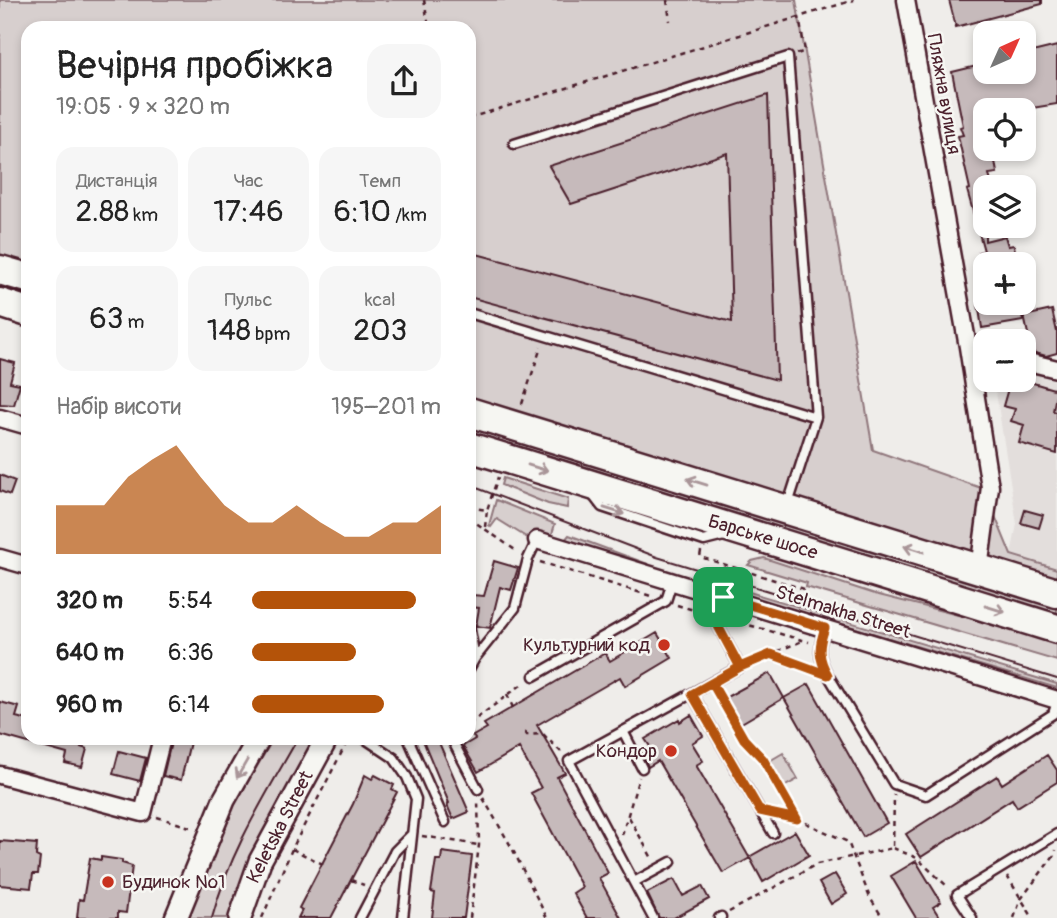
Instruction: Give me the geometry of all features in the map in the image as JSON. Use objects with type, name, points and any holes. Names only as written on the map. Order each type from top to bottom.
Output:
[{"type":"highway","points":[[0,270],[21,276]]},
{"type":"highway","points":[[0,303],[21,310]]},
{"type":"highway","points":[[476,414],[1057,593]]},
{"type":"highway","points":[[478,454],[490,449],[489,435],[493,429],[505,424]]},
{"type":"highway","name":"Барське шосе","points":[[478,454],[581,481],[1057,629]]},
{"type":"main road","points":[[176,918],[224,800],[255,745]]},
{"type":"main road","name":"Keletska Street","points":[[240,918],[260,860],[323,745]]},
{"type":"street","name":"Пляжна вулиця","points":[[906,0],[968,347],[990,487],[979,569]]},
{"type":"street","points":[[968,347],[973,348]]},
{"type":"street","points":[[1036,364],[1057,369]]},
{"type":"street","points":[[0,418],[21,424]]},
{"type":"street","name":"Stelmakha Street","points":[[537,540],[1057,701]]},
{"type":"street","points":[[0,558],[21,564]]},
{"type":"street","points":[[0,775],[144,813],[160,745]]},
{"type":"lane","points":[[514,144],[788,57],[816,417],[786,510]]},
{"type":"lane","points":[[476,315],[816,417]]},
{"type":"lane","points":[[476,657],[515,608],[528,559],[537,540]]},
{"type":"lane","points":[[534,676],[666,601],[672,582]]},
{"type":"lane","points":[[653,918],[569,761],[740,667],[718,626],[723,597]]},
{"type":"lane","points":[[825,628],[819,645],[820,662],[894,784],[926,795],[1053,714],[1057,701]]},
{"type":"lane","points":[[692,694],[773,833]]},
{"type":"lane","points":[[623,731],[642,768]]},
{"type":"lane","points":[[374,745],[394,758],[407,776],[416,799],[402,918]]},
{"type":"lane","points":[[411,745],[445,822]]},
{"type":"lane","points":[[456,745],[478,789]]},
{"type":"lane","points":[[360,918],[395,851],[412,834]]},
{"type":"lane","points":[[972,918],[957,895],[1057,834]]},
{"type":"lane","points":[[634,883],[671,862]]},
{"type":"path","points":[[424,0],[428,21]]},
{"type":"path","points":[[667,0],[670,20]]},
{"type":"path","points":[[476,116],[854,0]]},
{"type":"path","points":[[799,17],[805,51]]},
{"type":"path","points":[[485,529],[487,510]]},
{"type":"path","points":[[700,556],[804,589]]},
{"type":"path","points":[[740,667],[803,641]]},
{"type":"path","points":[[771,654],[828,675]]},
{"type":"path","points":[[476,718],[534,676]]},
{"type":"path","points":[[712,683],[744,739],[763,759],[797,819]]},
{"type":"path","points":[[506,694],[514,710]]},
{"type":"path","points":[[525,733],[543,734],[569,761]]},
{"type":"path","points":[[262,918],[292,849],[345,745]]},
{"type":"path","points":[[618,852],[642,768]]},
{"type":"path","points":[[893,848],[894,784]]},
{"type":"path","points":[[470,918],[479,845],[478,789]]},
{"type":"path","points":[[478,789],[512,848],[547,918]]},
{"type":"path","points":[[760,811],[797,819],[848,842],[870,898],[883,918]]},
{"type":"path","points":[[144,813],[190,827]]},
{"type":"path","points":[[628,815],[658,869]]},
{"type":"path","points":[[412,834],[479,845]]},
{"type":"path","points":[[1014,918],[1021,899],[1055,854],[1056,846]]},
{"type":"path","points":[[720,917],[817,864],[893,848],[917,858],[957,895]]},
{"type":"path","points":[[292,849],[326,865]]},
{"type":"path","points":[[1002,867],[1033,918]]},
{"type":"shaded area","points":[[0,0],[796,0],[873,450],[984,489],[1011,555],[1057,569],[1057,579],[476,400],[476,21],[21,21],[21,261],[0,255]]},
{"type":"shaded area","points":[[1036,374],[1057,381],[1057,569],[1011,555],[1017,524],[996,392],[1036,392]]},
{"type":"shaded area","points":[[499,436],[1057,605],[1057,619],[498,442]]},
{"type":"shaded area","points":[[503,478],[568,499],[567,508],[548,504],[501,485]]},
{"type":"shaded area","points":[[496,500],[555,524],[551,537],[538,533],[526,537],[497,519],[491,527],[489,525]]},
{"type":"shaded area","points":[[569,535],[648,564],[647,566],[564,541]]},
{"type":"shaded area","points":[[764,558],[875,594],[1057,640],[1057,661],[806,587],[807,583],[748,565]]},
{"type":"shaded area","points":[[699,577],[1057,684],[1057,688],[698,581]]},
{"type":"shaded area","points":[[269,745],[312,745],[256,848],[230,918],[187,918],[235,804]]},
{"type":"shaded area","points":[[783,753],[798,779],[780,789],[766,763]]},
{"type":"building","points":[[949,0],[1042,0],[1042,4],[956,27]]},
{"type":"building","points":[[1057,46],[1057,104],[1036,107],[1036,98],[973,98],[973,161],[995,161],[997,173],[973,175],[973,212],[958,136],[963,135],[960,127],[963,126],[952,72],[973,67],[973,84],[1036,84],[1036,51]]},
{"type":"building","points":[[768,95],[777,380],[476,299],[476,254],[732,322],[727,153],[571,204],[549,166]]},
{"type":"building","points":[[980,238],[985,238],[985,241],[1006,238],[1008,246],[1014,245],[1015,252],[979,252],[984,251]]},
{"type":"building","points":[[1052,310],[1057,332],[1057,353],[1046,356],[1036,353],[1036,329],[1027,329],[1024,316]]},
{"type":"building","points":[[980,315],[1022,315],[1023,321],[982,328]]},
{"type":"building","points":[[0,359],[15,363],[10,382],[20,384],[14,405],[0,404]]},
{"type":"building","points":[[1036,384],[1057,390],[1053,411],[1057,412],[1057,454],[1019,443],[1024,425],[1011,421],[1015,409],[1003,406],[1007,392],[1036,392]]},
{"type":"building","points":[[0,475],[15,481],[10,495],[0,491]]},
{"type":"building","points":[[1025,510],[1043,515],[1039,528],[1021,523]]},
{"type":"building","points":[[494,561],[518,568],[511,590],[500,587],[490,628],[476,626],[479,608],[476,608],[476,595],[484,596]]},
{"type":"building","points":[[657,633],[672,658],[625,686],[620,677],[537,725],[565,773],[557,777],[608,873],[599,878],[621,918],[587,918],[573,893],[582,887],[531,793],[541,788],[519,748],[478,772],[463,746],[476,745],[476,734],[487,728],[484,724],[605,653],[610,661]]},
{"type":"building","points":[[770,673],[784,698],[738,725],[723,699]]},
{"type":"building","points":[[809,684],[887,823],[863,837],[784,698]]},
{"type":"building","points":[[0,702],[19,707],[16,717],[21,718],[21,741],[0,735]]},
{"type":"building","points":[[691,715],[703,736],[692,743],[703,761],[696,765],[749,857],[795,831],[809,855],[763,882],[750,858],[723,873],[658,761],[648,767],[642,753],[651,748],[645,739]]},
{"type":"building","points":[[35,745],[82,745],[87,749],[82,767],[65,763],[67,754]]},
{"type":"building","points":[[170,745],[189,745],[181,780],[163,776]]},
{"type":"building","points":[[425,745],[440,745],[469,812],[453,819],[447,805],[449,803]]},
{"type":"building","points":[[119,751],[146,758],[140,781],[113,774]]},
{"type":"building","points":[[1047,755],[1057,770],[1057,782],[1017,807],[1012,799],[921,857],[906,834],[997,776],[1002,784]]},
{"type":"building","points":[[365,775],[372,779],[375,775],[394,785],[392,789],[397,792],[331,918],[298,918],[302,910],[299,908],[353,804]]},
{"type":"building","points":[[0,841],[37,844],[36,856],[40,858],[38,874],[33,874],[31,888],[0,885]]},
{"type":"building","points":[[442,852],[472,856],[464,918],[432,918],[435,893],[431,892],[436,860],[441,860]]},
{"type":"building","name":"Будинок №1","points":[[101,857],[122,860],[122,863],[132,866],[126,913],[118,912],[118,918],[77,918],[90,858],[101,860]]},
{"type":"building","points":[[916,861],[941,902],[933,907],[940,918],[916,918],[891,876]]},
{"type":"building","points":[[835,874],[847,894],[831,904],[819,883]]},
{"type":"building","points":[[674,879],[683,896],[702,886],[709,899],[674,918],[659,918],[647,893]]},
{"type":"tram line","points":[[476,488],[657,557],[1057,679]]},
{"type":"tram line","points":[[212,918],[238,847],[294,745]]},
{"type":"place","name":"Культурний код","points":[[664,645]]},
{"type":"place","name":"Кондор","points":[[671,751]]},
{"type":"place","name":"Будинок №1","points":[[108,882]]},
{"type":"route","points":[[723,597],[825,628],[819,645],[820,662],[828,675],[771,654],[712,683],[744,739],[763,759],[797,819],[760,811],[692,694],[740,667],[718,626],[723,597]]}]
